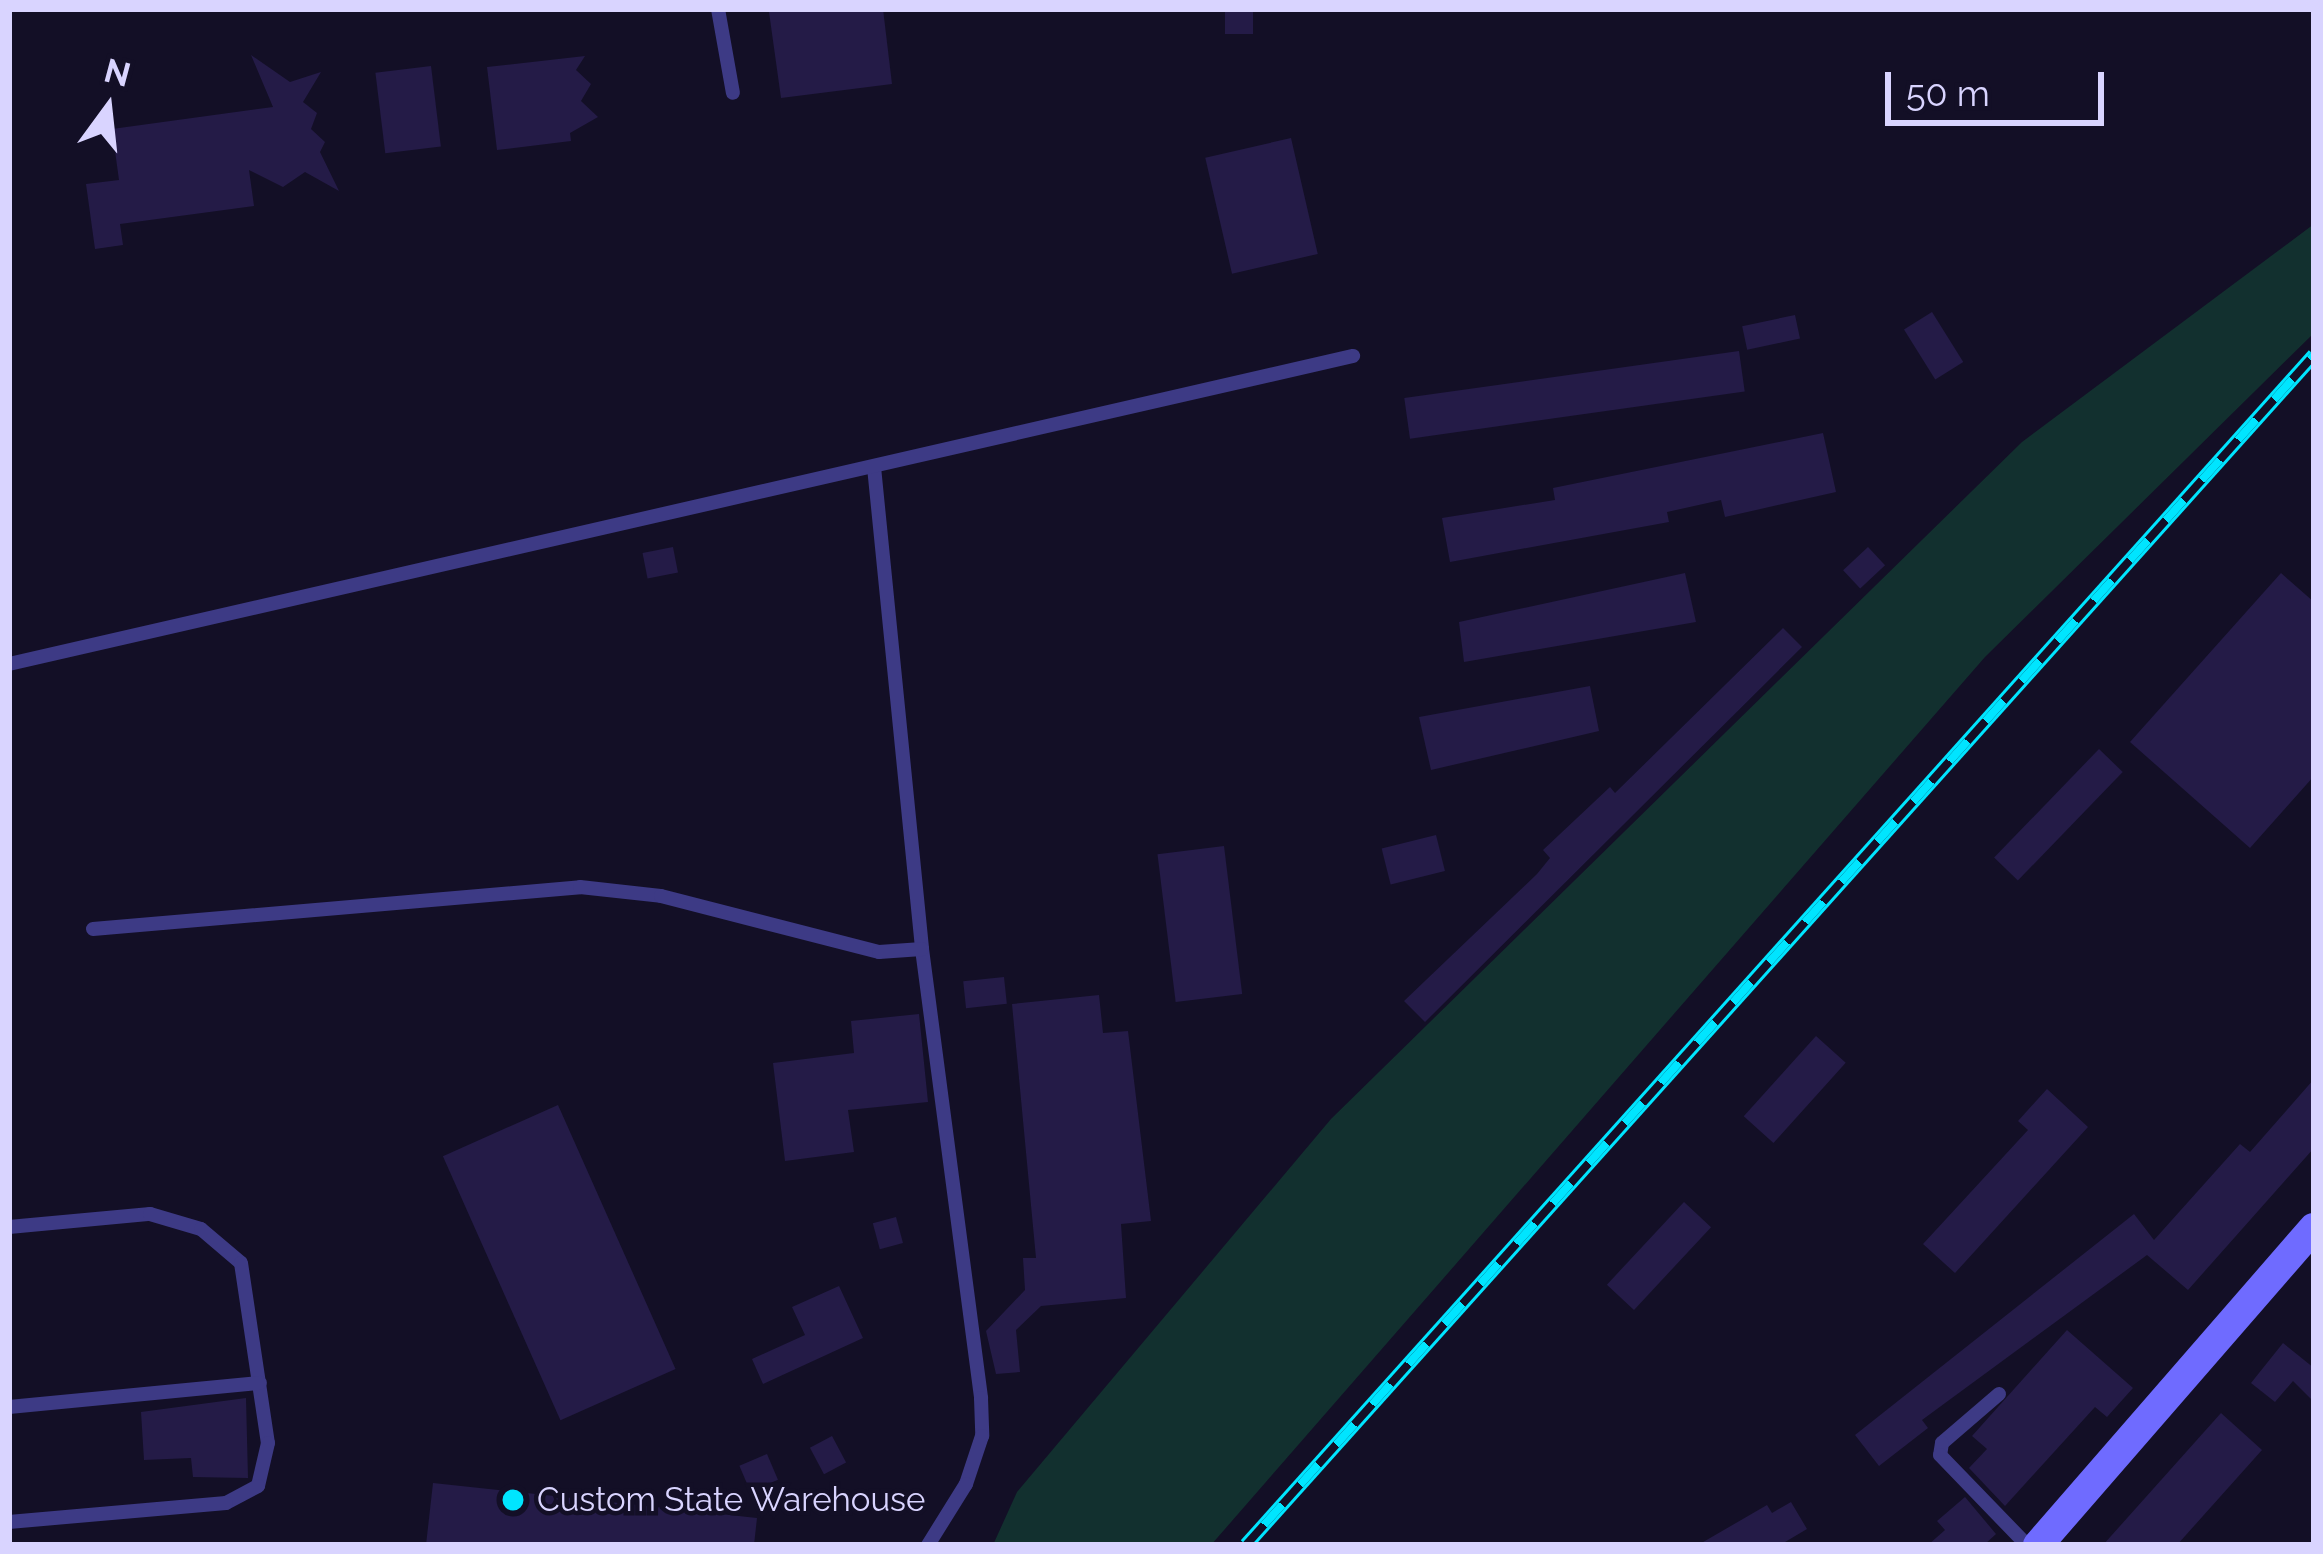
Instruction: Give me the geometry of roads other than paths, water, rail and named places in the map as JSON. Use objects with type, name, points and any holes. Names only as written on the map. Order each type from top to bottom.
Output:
[{"type":"main road","points":[[2038,1545],[2314,1228]]},
{"type":"lane","points":[[718,9],[734,93]]},
{"type":"lane","points":[[9,664],[1353,356]]},
{"type":"lane","points":[[874,467],[922,949],[982,1436],[966,1484],[928,1545]]},
{"type":"lane","points":[[92,929],[580,887],[662,896],[879,952],[922,949]]},
{"type":"lane","points":[[9,1227],[150,1214],[202,1229],[241,1263],[268,1443],[258,1486],[226,1503],[9,1522]]},
{"type":"lane","points":[[9,1407],[260,1383]]},
{"type":"lane","points":[[1999,1394],[1942,1443],[1940,1455],[2027,1545]]},
{"type":"railway","points":[[1246,1545],[2314,355]]},
{"type":"place","name":"Custom State Warehouse","points":[[513,1500]]}]
